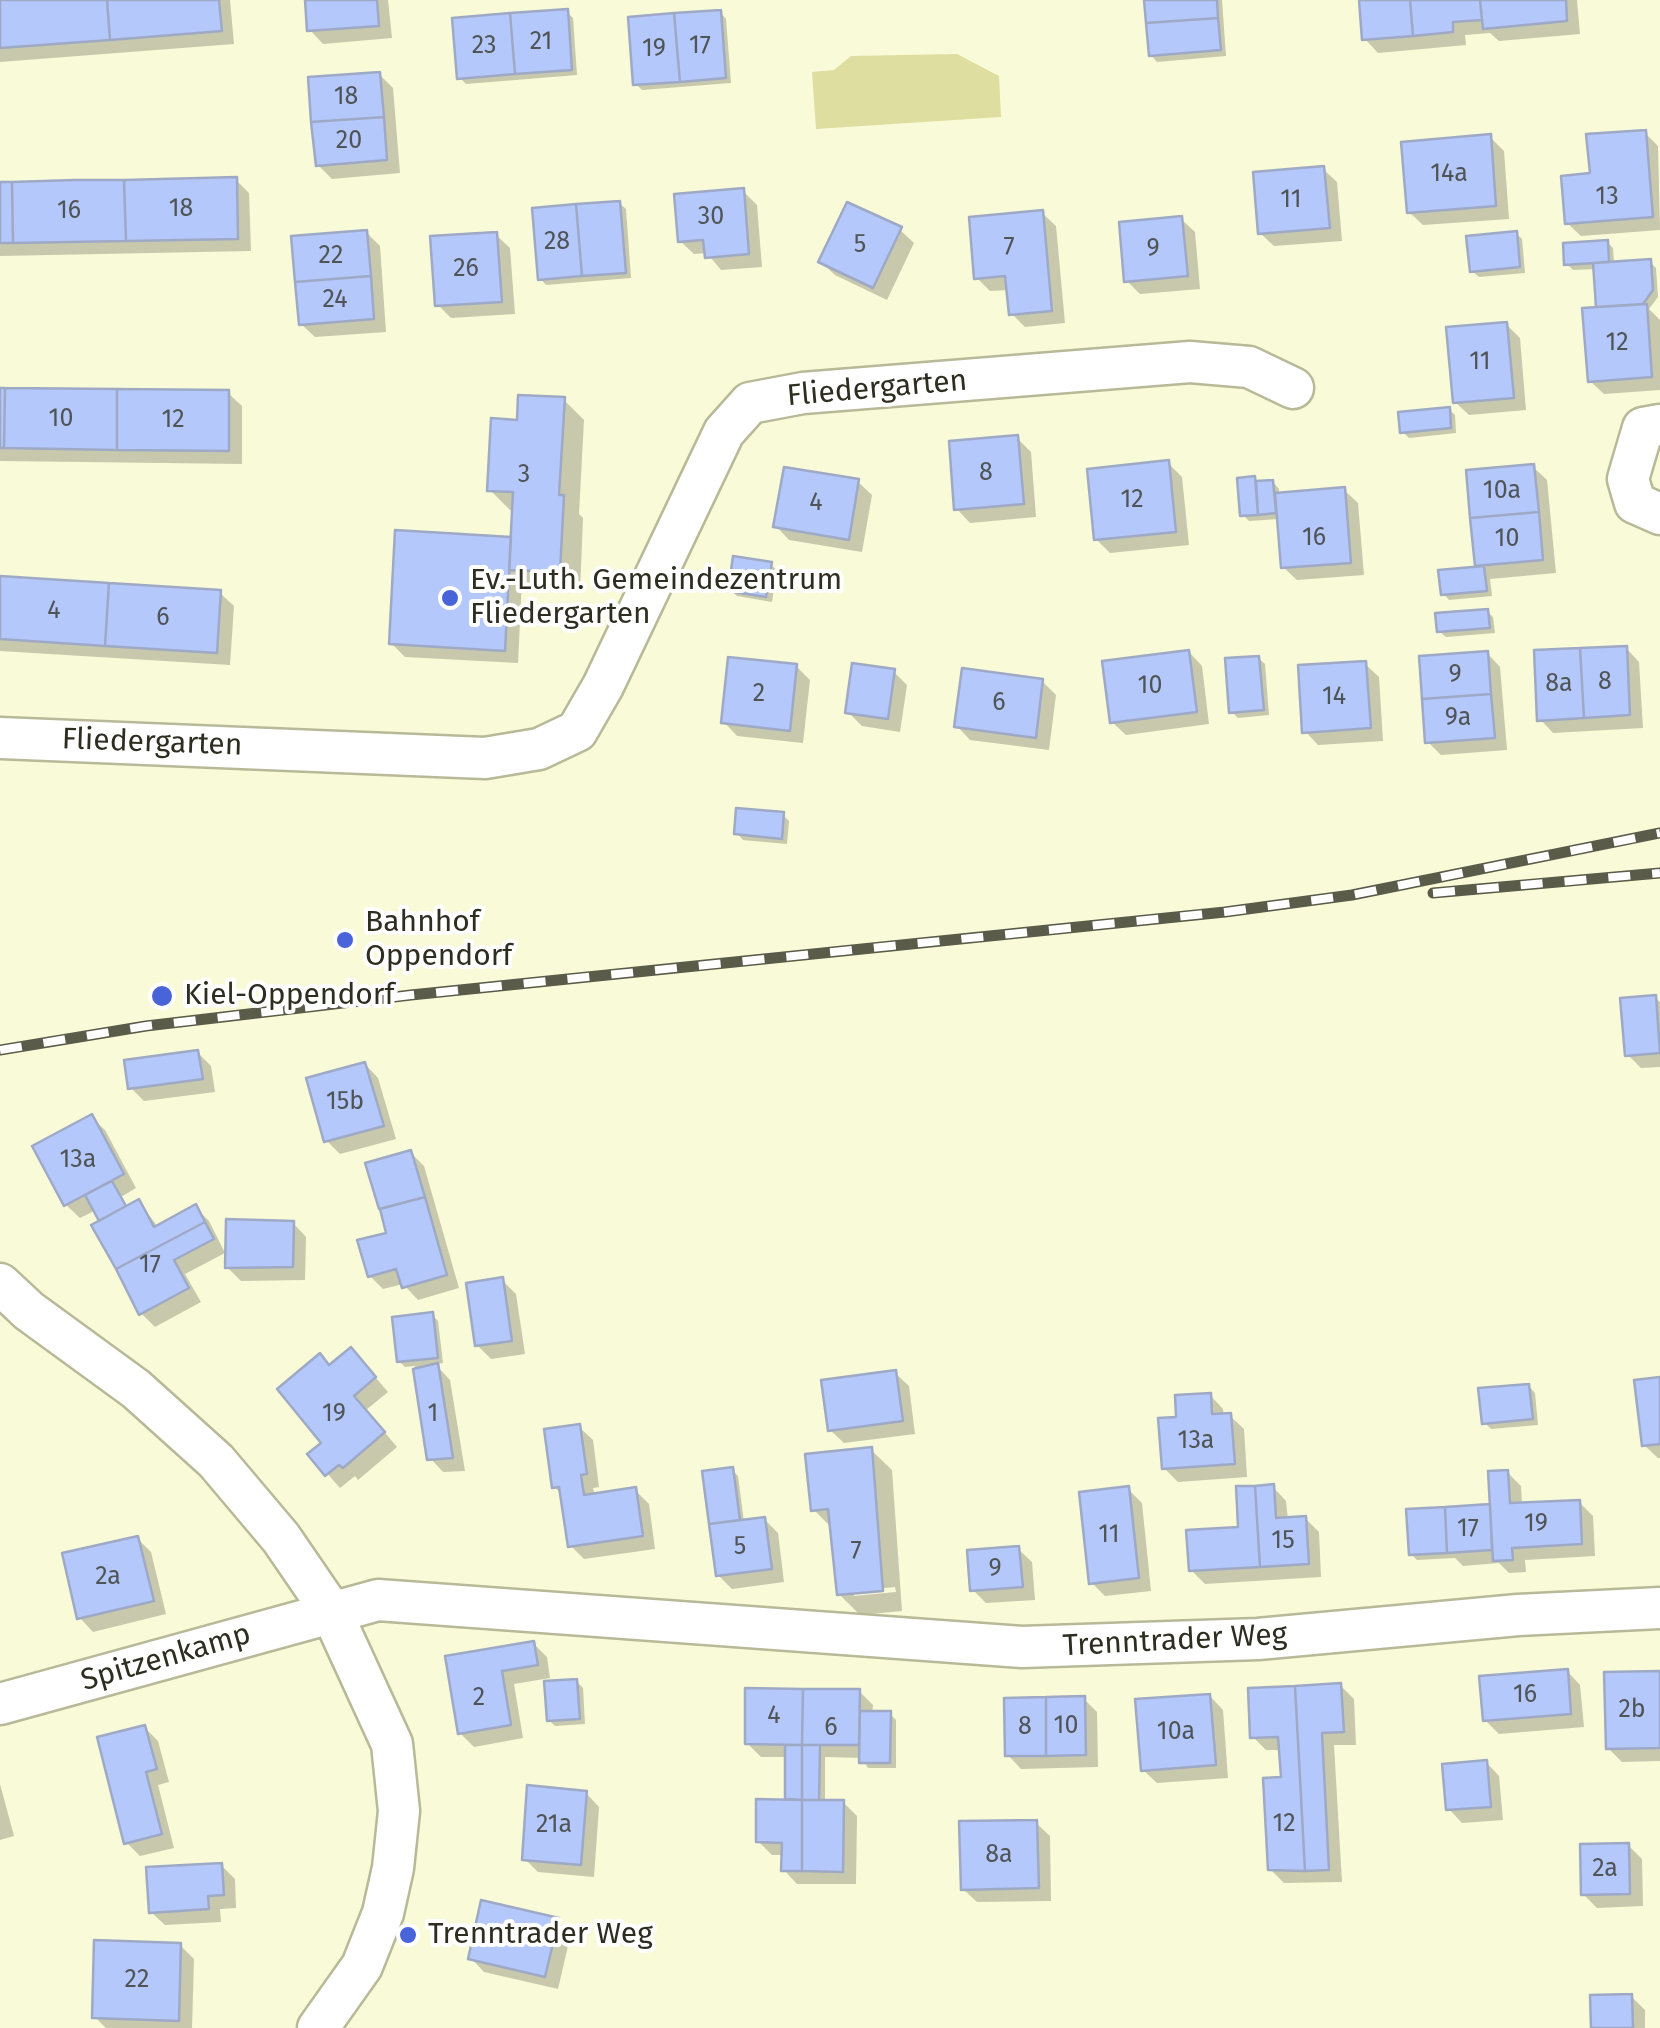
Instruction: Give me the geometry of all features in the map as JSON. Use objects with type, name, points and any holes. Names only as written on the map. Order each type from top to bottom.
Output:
[{"type":"street","name":"Fliedergarten","points":[[0,738],[486,758],[540,750],[577,731],[603,686],[724,432],[750,403],[803,393],[1190,362],[1249,367],[1293,388]]},
{"type":"street","points":[[1660,425],[1642,428],[1628,479],[1635,503],[1660,514]]},
{"type":"street","points":[[0,1284],[29,1311],[136,1389],[216,1462],[281,1538],[331,1611],[392,1744],[399,1811],[393,1868],[378,1930],[362,1966],[318,2028]]},
{"type":"street","name":"Trenntrader Weg","points":[[331,1611],[378,1600],[1022,1647],[1258,1639],[1518,1615],[1660,1608]]},
{"type":"street","name":"Spitzenkamp","points":[[0,1704],[331,1611]]},
{"type":"green space","points":[[957,54],[999,76],[1001,117],[816,129],[812,72],[834,70],[851,56]]},
{"type":"building","points":[[0,0],[107,0],[110,40],[0,48]]},
{"type":"building","points":[[107,0],[219,0],[222,31],[110,40]]},
{"type":"building","points":[[305,0],[377,0],[379,26],[307,31]]},
{"type":"building","points":[[1144,0],[1217,0],[1218,18],[1146,23]]},
{"type":"building","points":[[1359,0],[1410,0],[1413,36],[1362,40]]},
{"type":"building","points":[[1410,0],[1480,0],[1482,20],[1453,22],[1453,32],[1413,36]]},
{"type":"building","points":[[1480,0],[1566,0],[1567,21],[1483,29]]},
{"type":"building","points":[[568,9],[572,70],[515,74],[510,13]]},
{"type":"building","points":[[721,10],[726,78],[680,82],[674,13]]},
{"type":"building","points":[[510,13],[515,74],[457,79],[452,18]]},
{"type":"building","points":[[674,13],[680,82],[633,85],[628,17]]},
{"type":"building","points":[[1218,18],[1221,50],[1149,56],[1146,23]]},
{"type":"building","points":[[380,72],[384,117],[311,122],[308,77]]},
{"type":"building","points":[[384,117],[387,160],[316,166],[311,122]]},
{"type":"building","points":[[1646,130],[1653,217],[1565,224],[1561,176],[1590,173],[1586,134]]},
{"type":"building","points":[[1491,134],[1496,206],[1407,213],[1401,142]]},
{"type":"building","points":[[1324,166],[1330,228],[1258,234],[1253,172]]},
{"type":"building","points":[[237,177],[238,239],[126,241],[124,180]]},
{"type":"building","points":[[124,180],[126,241],[13,243],[12,182]]},
{"type":"building","points":[[0,182],[12,182],[13,243],[0,243]]},
{"type":"building","points":[[744,188],[749,254],[705,258],[703,240],[678,242],[674,194]]},
{"type":"building","points":[[620,201],[626,273],[582,276],[576,204]]},
{"type":"building","points":[[847,202],[902,227],[873,288],[818,262]]},
{"type":"building","points":[[576,204],[582,276],[538,280],[532,208]]},
{"type":"building","points":[[1043,210],[1052,311],[1009,315],[1005,276],[974,279],[969,217]]},
{"type":"building","points":[[1182,216],[1188,276],[1124,282],[1119,222]]},
{"type":"building","points":[[367,230],[371,276],[295,282],[291,236]]},
{"type":"building","points":[[1517,231],[1520,267],[1470,272],[1466,236]]},
{"type":"building","points":[[497,232],[502,302],[435,306],[430,236]]},
{"type":"building","points":[[1608,240],[1609,262],[1564,265],[1563,243]]},
{"type":"building","points":[[1651,259],[1653,290],[1643,304],[1596,307],[1593,263]]},
{"type":"building","points":[[371,276],[374,319],[299,325],[295,282]]},
{"type":"building","points":[[1647,304],[1652,377],[1588,382],[1582,308]]},
{"type":"building","points":[[1507,322],[1514,398],[1453,403],[1446,327]]},
{"type":"building","points":[[0,388],[5,388],[4,448],[0,448]]},
{"type":"building","points":[[5,388],[117,389],[117,450],[4,448]]},
{"type":"building","points":[[117,389],[229,390],[229,451],[117,450]]},
{"type":"building","points":[[518,395],[565,397],[559,495],[564,495],[560,572],[509,570],[513,492],[487,491],[491,418],[517,420]]},
{"type":"building","points":[[1450,407],[1451,428],[1400,433],[1398,412]]},
{"type":"building","points":[[1018,435],[1024,504],[954,510],[949,441]]},
{"type":"building","points":[[1169,460],[1176,532],[1094,540],[1087,469]]},
{"type":"building","points":[[1534,464],[1539,512],[1470,518],[1466,470]]},
{"type":"building","points":[[784,467],[859,479],[849,540],[773,527]]},
{"type":"building","points":[[1255,476],[1258,515],[1240,516],[1237,478]]},
{"type":"building","points":[[1273,480],[1276,513],[1258,515],[1256,481]]},
{"type":"building","points":[[1345,487],[1351,563],[1281,568],[1275,493]]},
{"type":"building","points":[[1539,512],[1543,560],[1475,566],[1470,518]]},
{"type":"building","name":"Ev.-Luth. Gemeindezentrum Fliedergarten","points":[[395,530],[511,537],[505,651],[389,644]]},
{"type":"building","points":[[733,556],[772,562],[766,597],[728,591]]},
{"type":"building","points":[[1484,566],[1487,591],[1441,595],[1438,570]]},
{"type":"building","points":[[0,576],[109,583],[105,646],[0,639]]},
{"type":"building","points":[[109,583],[221,590],[217,653],[105,646]]},
{"type":"building","points":[[1488,609],[1490,628],[1437,632],[1435,613]]},
{"type":"building","points":[[1627,646],[1630,715],[1584,718],[1580,648]]},
{"type":"building","points":[[1580,648],[1584,718],[1537,721],[1534,650]]},
{"type":"building","points":[[1189,650],[1197,712],[1110,723],[1102,661]]},
{"type":"building","points":[[1488,651],[1491,694],[1422,699],[1419,656]]},
{"type":"building","points":[[1259,656],[1264,710],[1229,713],[1225,658]]},
{"type":"building","points":[[728,657],[797,664],[790,731],[721,723]]},
{"type":"building","points":[[1366,661],[1371,728],[1302,733],[1298,665]]},
{"type":"building","points":[[852,663],[895,669],[888,719],[845,713]]},
{"type":"building","points":[[962,668],[1043,679],[1036,738],[954,727]]},
{"type":"building","points":[[1491,694],[1495,738],[1425,743],[1422,699]]},
{"type":"building","points":[[736,808],[784,812],[782,839],[734,834]]},
{"type":"building","points":[[1656,995],[1660,1053],[1625,1056],[1620,998]]},
{"type":"building","points":[[198,1050],[203,1079],[128,1089],[124,1060]]},
{"type":"building","points":[[365,1062],[384,1126],[324,1142],[306,1078]]},
{"type":"building","points":[[92,1114],[124,1174],[64,1206],[32,1146]]},
{"type":"building","points":[[411,1150],[425,1197],[379,1209],[365,1163]]},
{"type":"building","points":[[112,1181],[126,1206],[99,1221],[85,1195]]},
{"type":"building","points":[[425,1197],[447,1275],[402,1288],[396,1269],[368,1277],[357,1240],[386,1233],[380,1209]]},
{"type":"building","points":[[139,1199],[154,1227],[196,1204],[205,1222],[116,1269],[91,1225]]},
{"type":"building","points":[[226,1219],[294,1221],[293,1267],[225,1268]]},
{"type":"building","points":[[205,1222],[214,1239],[174,1260],[189,1288],[139,1315],[116,1269]]},
{"type":"building","points":[[503,1277],[512,1341],[475,1346],[466,1283]]},
{"type":"building","points":[[433,1312],[438,1358],[397,1362],[392,1317]]},
{"type":"building","points":[[351,1347],[376,1377],[354,1396],[385,1432],[343,1468],[339,1465],[325,1476],[307,1454],[321,1443],[277,1389],[320,1353],[329,1365]]},
{"type":"building","points":[[438,1363],[453,1458],[427,1460],[413,1369]]},
{"type":"building","points":[[896,1370],[903,1421],[828,1431],[821,1380]]},
{"type":"building","points":[[1660,1377],[1660,1444],[1642,1446],[1634,1380]]},
{"type":"building","points":[[1529,1384],[1533,1419],[1482,1424],[1478,1388]]},
{"type":"building","points":[[1211,1393],[1212,1414],[1231,1413],[1235,1464],[1162,1469],[1158,1418],[1176,1417],[1175,1395]]},
{"type":"building","points":[[580,1424],[587,1474],[581,1475],[584,1495],[636,1487],[643,1536],[568,1547],[559,1487],[552,1488],[544,1429]]},
{"type":"building","points":[[872,1447],[883,1591],[837,1595],[828,1509],[811,1511],[805,1454]]},
{"type":"building","points":[[733,1467],[740,1520],[709,1524],[702,1471]]},
{"type":"building","points":[[1508,1470],[1510,1503],[1580,1500],[1582,1544],[1512,1548],[1513,1560],[1493,1561],[1488,1471]]},
{"type":"building","points":[[1274,1484],[1276,1518],[1306,1516],[1309,1564],[1260,1567],[1255,1486]]},
{"type":"building","points":[[1129,1486],[1139,1578],[1089,1584],[1079,1492]]},
{"type":"building","points":[[1236,1486],[1255,1486],[1260,1567],[1189,1571],[1186,1530],[1238,1527]]},
{"type":"building","points":[[1490,1504],[1492,1550],[1447,1553],[1445,1507]]},
{"type":"building","points":[[1445,1507],[1447,1553],[1409,1555],[1406,1509]]},
{"type":"building","points":[[765,1517],[772,1569],[716,1576],[709,1524]]},
{"type":"building","points":[[138,1536],[154,1601],[77,1619],[62,1553]]},
{"type":"building","points":[[1019,1546],[1023,1587],[970,1591],[967,1550]]},
{"type":"building","points":[[534,1641],[538,1665],[502,1671],[511,1725],[458,1734],[445,1656]]},
{"type":"building","points":[[1568,1669],[1571,1714],[1483,1721],[1479,1676]]},
{"type":"building","points":[[1660,1671],[1660,1748],[1606,1749],[1604,1672]]},
{"type":"building","points":[[577,1679],[580,1719],[547,1721],[544,1681]]},
{"type":"building","points":[[1341,1683],[1344,1732],[1322,1733],[1329,1870],[1305,1871],[1295,1686]]},
{"type":"building","points":[[1295,1686],[1305,1871],[1268,1870],[1263,1778],[1281,1777],[1278,1737],[1250,1738],[1248,1688]]},
{"type":"building","points":[[745,1688],[803,1689],[802,1745],[745,1744]]},
{"type":"building","points":[[803,1689],[860,1689],[859,1745],[802,1745]]},
{"type":"building","points":[[1210,1694],[1216,1765],[1141,1771],[1135,1699]]},
{"type":"building","points":[[1085,1696],[1086,1755],[1046,1756],[1046,1697]]},
{"type":"building","points":[[1046,1697],[1046,1756],[1005,1756],[1004,1698]]},
{"type":"building","points":[[860,1711],[891,1711],[890,1763],[859,1763]]},
{"type":"building","points":[[145,1725],[157,1769],[146,1772],[162,1834],[124,1844],[97,1737]]},
{"type":"building","points":[[785,1745],[802,1745],[802,1800],[785,1799]]},
{"type":"building","points":[[802,1745],[820,1745],[819,1800],[802,1800]]},
{"type":"building","points":[[1487,1760],[1491,1807],[1446,1810],[1442,1764]]},
{"type":"building","points":[[527,1785],[587,1791],[581,1865],[522,1860]]},
{"type":"building","points":[[756,1799],[802,1800],[802,1871],[781,1871],[782,1843],[756,1842]]},
{"type":"building","points":[[802,1800],[844,1800],[843,1872],[802,1871]]},
{"type":"building","points":[[1037,1820],[1039,1888],[961,1890],[959,1821]]},
{"type":"building","points":[[1629,1843],[1630,1894],[1581,1895],[1580,1844]]},
{"type":"building","points":[[222,1863],[224,1895],[208,1896],[209,1909],[149,1913],[146,1867]]},
{"type":"building","points":[[481,1900],[559,1918],[545,1977],[468,1959]]},
{"type":"building","points":[[94,1940],[181,1943],[179,2021],[92,2018]]},
{"type":"building","points":[[1632,1994],[1633,2028],[1591,2028],[1590,1995]]},
{"type":"railway","points":[[0,1050],[146,1026],[411,995],[1225,912],[1352,895],[1660,833]]},
{"type":"railway","points":[[1433,893],[1660,873]]},
{"type":"place","name":"Ev.-Luth. Gemeindezentrum Fliedergarten","points":[[450,598]]},
{"type":"place","name":"Bahnhof Oppendorf","points":[[345,940]]},
{"type":"place","name":"Kiel-Oppendorf","points":[[162,996]]},
{"type":"place","name":"Trenntrader Weg","points":[[408,1935]]}]
